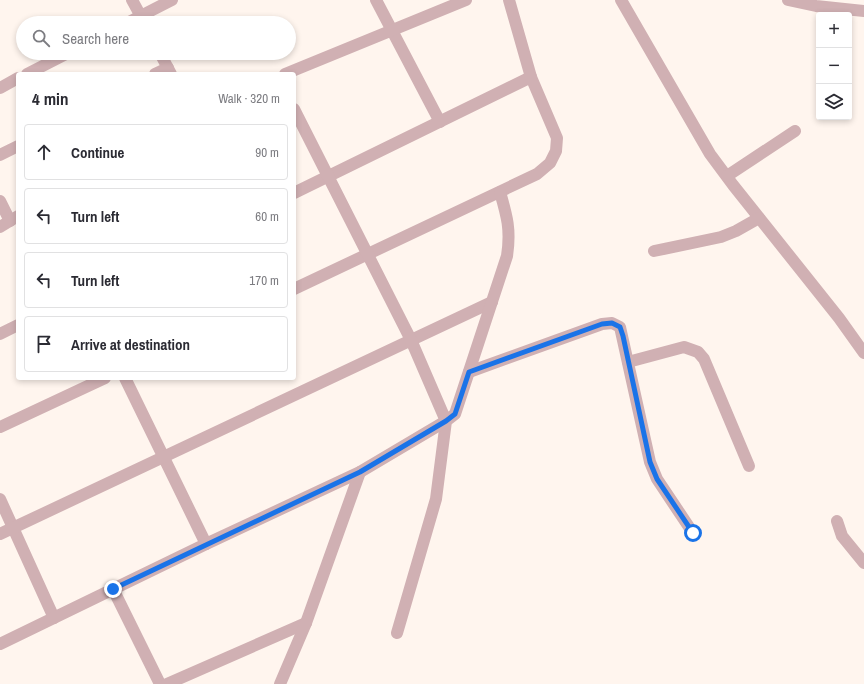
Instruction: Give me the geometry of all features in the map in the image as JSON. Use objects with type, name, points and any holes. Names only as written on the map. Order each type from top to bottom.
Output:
[{"type":"street","points":[[132,0],[140,16]]},
{"type":"street","points":[[148,16],[172,0]]},
{"type":"street","points":[[376,0],[440,122]]},
{"type":"street","points":[[290,72],[466,0]]},
{"type":"street","points":[[296,288],[537,174],[550,163],[556,151],[557,138],[531,76],[510,0]]},
{"type":"street","points":[[620,0],[702,140],[726,176],[839,318],[864,352]]},
{"type":"street","points":[[788,0],[816,6],[864,11]]},
{"type":"street","points":[[31,72],[54,60]]},
{"type":"street","points":[[164,60],[169,71]]},
{"type":"street","points":[[296,192],[531,76]]},
{"type":"street","points":[[0,88],[16,79]]},
{"type":"street","points":[[296,112],[369,254],[411,340],[446,421],[436,499],[397,633]]},
{"type":"street","points":[[726,176],[795,131]]},
{"type":"street","points":[[0,155],[16,147]]},
{"type":"street","points":[[0,644],[206,544],[360,472],[446,421],[455,414],[507,256],[510,238],[509,222],[500,192]]},
{"type":"street","points":[[0,201],[9,221]]},
{"type":"street","points":[[654,251],[721,237],[736,231],[759,218]]},
{"type":"street","points":[[0,534],[492,302]]},
{"type":"street","points":[[469,372],[602,324],[612,323],[620,327],[650,462],[657,479],[693,533]]},
{"type":"street","points":[[0,334],[16,326]]},
{"type":"street","points":[[628,362],[684,347],[698,352],[704,359],[749,466]]},
{"type":"street","points":[[0,427],[101,380]]},
{"type":"street","points":[[126,380],[206,544]]},
{"type":"street","points":[[280,684],[306,623],[360,472]]},
{"type":"street","points":[[0,499],[54,618]]},
{"type":"street","points":[[837,521],[842,536],[864,563]]},
{"type":"street","points":[[113,589],[160,684]]},
{"type":"street","points":[[167,684],[306,623]]},
{"type":"route","points":[[113,589],[360,472],[446,421],[455,414],[469,372],[602,324],[612,323],[620,327],[623,336],[644,443],[650,462],[657,479],[693,533]]}]
